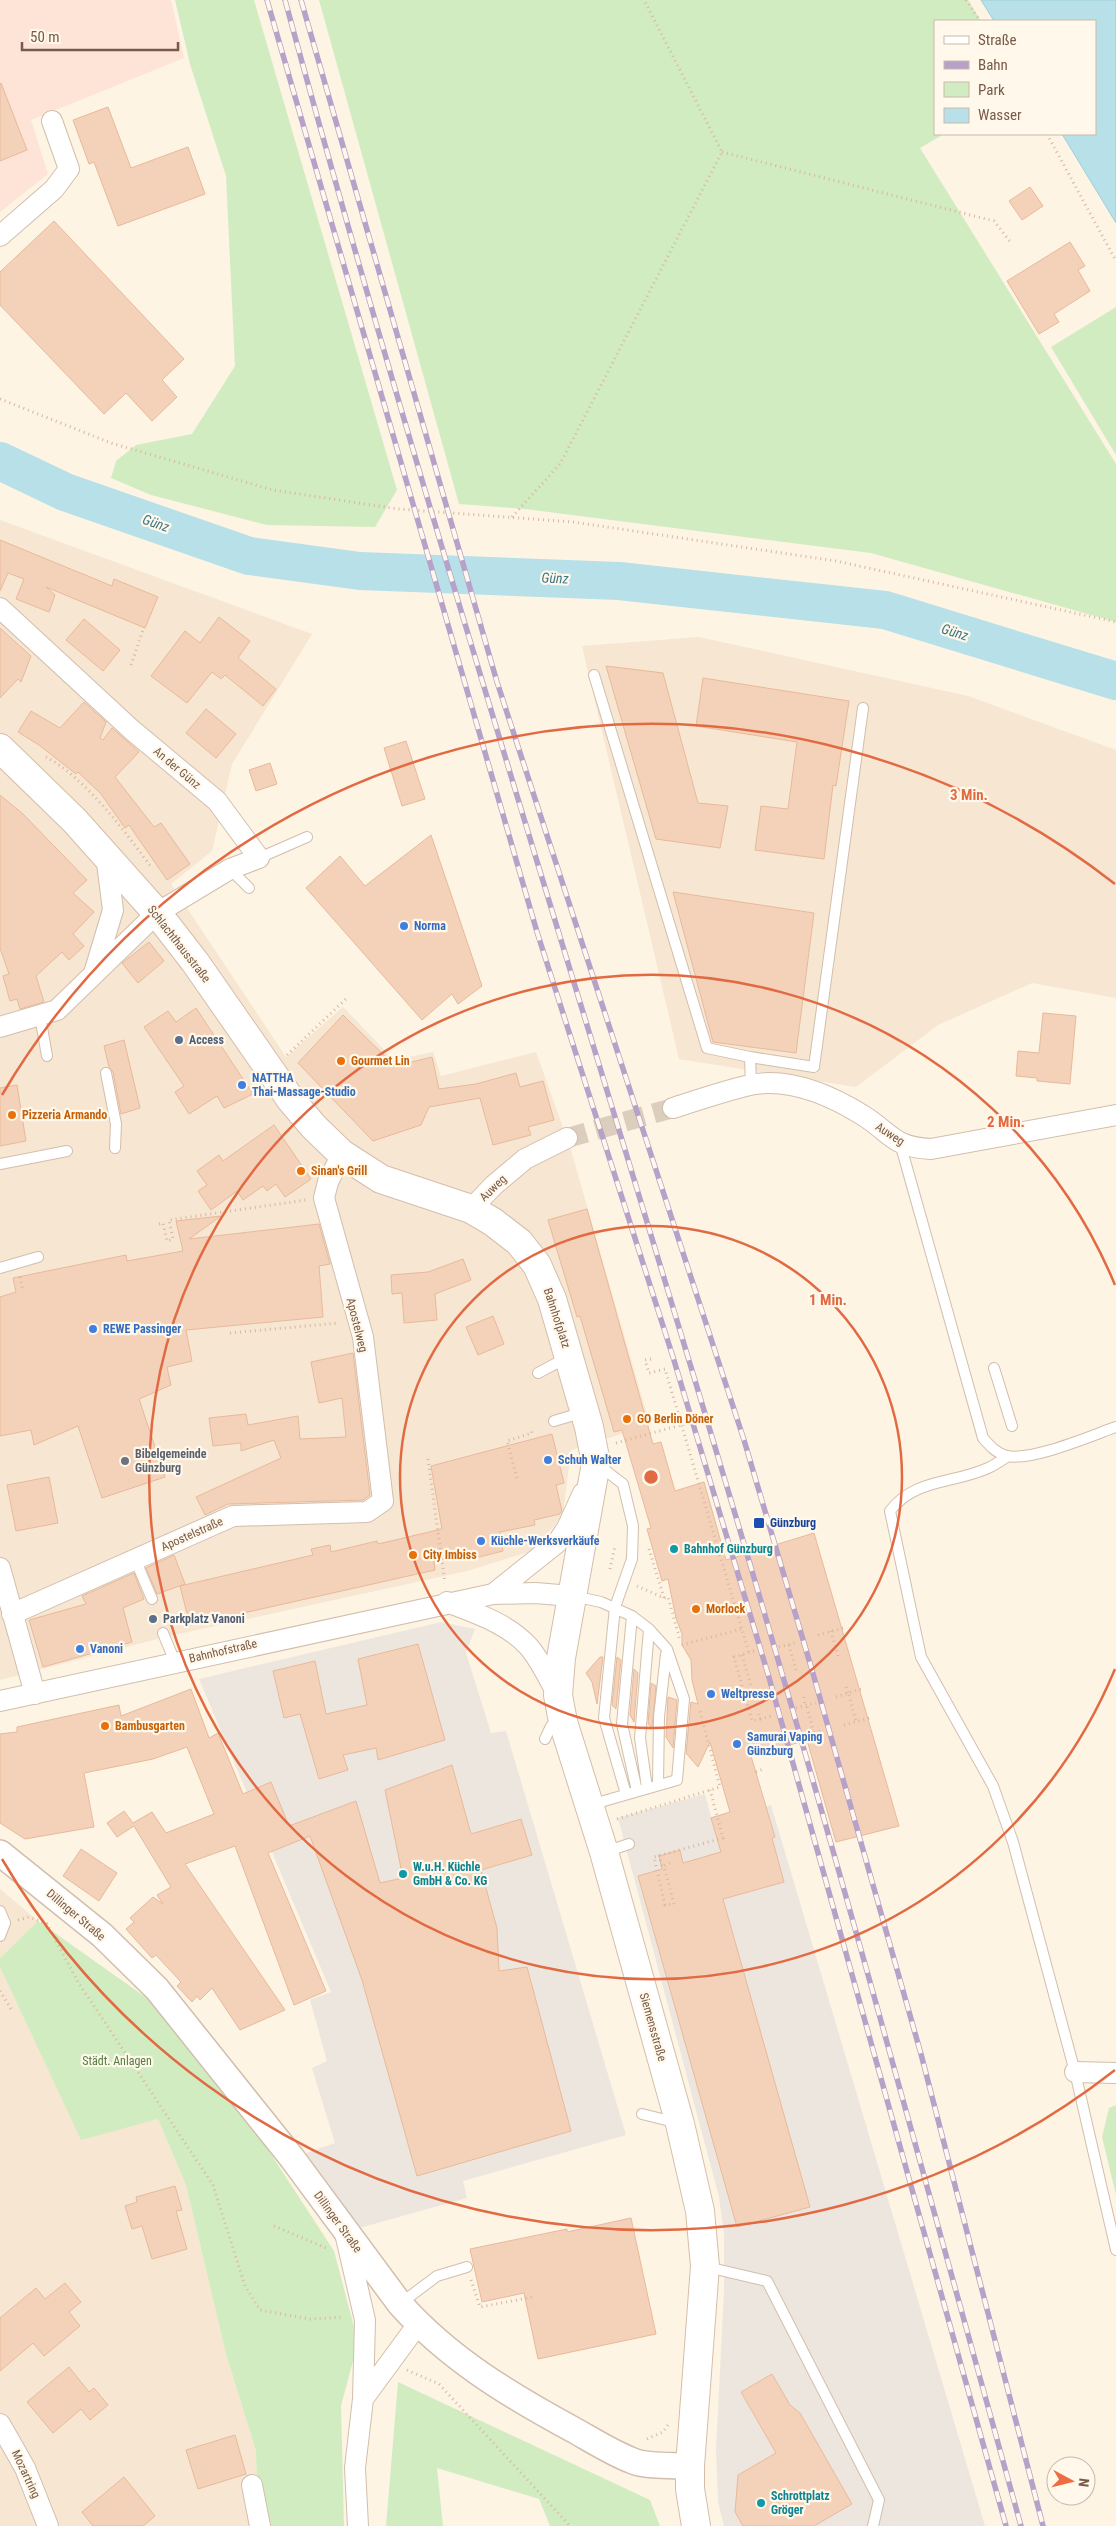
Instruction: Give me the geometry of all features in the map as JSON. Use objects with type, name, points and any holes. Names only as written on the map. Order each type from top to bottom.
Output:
[{"type":"main road","name":"Schlachthausstraße","points":[[0,748],[75,821],[156,913],[195,962],[291,1100],[314,1127],[342,1154]]},
{"type":"main road","name":"Bahnhofplatz","points":[[342,1154],[380,1179],[471,1209],[493,1222],[518,1242],[538,1265],[552,1298],[584,1412],[605,1453],[572,1596]]},
{"type":"main road","name":"Siemensstraße","points":[[572,1596],[561,1658],[554,1731],[589,1805],[617,1848],[700,2211],[704,2266],[690,2466]]},
{"type":"main road","points":[[690,2466],[690,2489],[696,2526]]},
{"type":"street","points":[[0,236],[54,189],[69,169],[52,120]]},
{"type":"street","name":"An der Günz","points":[[0,608],[132,730],[217,801],[258,858]]},
{"type":"street","points":[[94,972],[113,910],[106,856]]},
{"type":"street","points":[[0,1027],[57,1010],[156,913],[230,869],[258,858]]},
{"type":"street","name":"Auweg","points":[[673,1108],[751,1085],[780,1085],[818,1092],[867,1118],[884,1133],[900,1143],[912,1148],[931,1149],[1115,1118]]},
{"type":"street","name":"Auweg","points":[[471,1209],[493,1186],[524,1159],[567,1138]]},
{"type":"street","points":[[324,1198],[328,1182],[342,1154]]},
{"type":"street","name":"Apostelweg","points":[[324,1198],[363,1336],[383,1501]]},
{"type":"street","name":"Bahnhofstraße","points":[[493,1594],[558,1543],[568,1528],[605,1453]]},
{"type":"street","name":"Apostelstraße","points":[[12,1614],[233,1516],[367,1512],[383,1501]]},
{"type":"street","points":[[0,1568],[35,1694]]},
{"type":"street","name":"Bahnhofstraße","points":[[0,1701],[447,1602],[493,1594],[534,1593],[572,1596]]},
{"type":"street","points":[[447,1602],[488,1619],[508,1630],[529,1646],[558,1695]]},
{"type":"street","name":"Dillinger Straße","points":[[0,1853],[102,1935],[157,1989],[292,2158],[345,2232],[400,2304],[418,2324],[460,2361],[532,2408],[599,2444],[635,2462],[690,2466]]},
{"type":"street","points":[[1074,2072],[1116,2073]]},
{"type":"street","points":[[345,2232],[365,2320],[362,2399],[355,2468],[358,2526]]},
{"type":"street","points":[[362,2399],[418,2324]]},
{"type":"street","name":"Mozartring","points":[[0,2424],[25,2468],[48,2526]]},
{"type":"street","points":[[252,2485],[260,2526]]},
{"type":"lane","points":[[594,675],[707,1048],[814,1067],[862,708]]},
{"type":"lane","points":[[258,858],[307,837]]},
{"type":"lane","points":[[230,869],[249,888]]},
{"type":"lane","points":[[40,1016],[47,1056]]},
{"type":"lane","points":[[750,1057],[751,1085]]},
{"type":"lane","points":[[106,1073],[116,1124],[115,1148]]},
{"type":"lane","points":[[900,1143],[983,1438],[995,1451],[1008,1456],[1031,1456],[1116,1427]]},
{"type":"lane","points":[[0,1164],[66,1152]]},
{"type":"lane","points":[[0,1268],[38,1257]]},
{"type":"lane","points":[[538,1373],[569,1357]]},
{"type":"lane","points":[[994,1368],[1012,1426]]},
{"type":"lane","points":[[554,1421],[584,1412]]},
{"type":"lane","points":[[605,1453],[624,1484],[633,1526],[632,1559],[615,1607],[604,1718],[626,1794]]},
{"type":"lane","points":[[1008,1456],[987,1469],[918,1488],[900,1498],[890,1511],[921,1657],[993,1786],[1013,1842],[1074,2072],[1116,2250]]},
{"type":"lane","points":[[134,1559],[152,1599]]},
{"type":"lane","points":[[572,1596],[591,1598],[615,1607],[649,1628],[667,1649],[684,1699],[677,1780],[589,1805]]},
{"type":"lane","points":[[632,1616],[622,1724],[642,1790]]},
{"type":"lane","points":[[642,1790],[640,1738],[649,1628]]},
{"type":"lane","points":[[163,1633],[175,1662]]},
{"type":"lane","points":[[658,1785],[659,1727],[667,1649]]},
{"type":"lane","points":[[0,1911],[5,1923],[0,1936]]},
{"type":"lane","points":[[642,2114],[680,2124]]},
{"type":"lane","points":[[704,2266],[767,2281],[879,2500],[873,2526]]},
{"type":"lane","points":[[400,2304],[437,2276],[467,2267]]},
{"type":"path","points":[[644,0],[722,152],[994,221],[1012,244]]},
{"type":"path","points":[[966,0],[979,20]]},
{"type":"path","points":[[1048,135],[1116,261]]},
{"type":"path","points":[[511,518],[560,464],[722,152]]},
{"type":"path","points":[[0,399],[111,443],[273,490],[398,509],[573,522],[836,561],[1116,622]]},
{"type":"path","points":[[131,665],[143,630]]},
{"type":"path","points":[[284,1057],[348,997]]},
{"type":"path","points":[[159,1224],[163,1223],[167,1241],[173,1239],[169,1220],[324,1198]]},
{"type":"path","points":[[230,1333],[340,1323],[354,1305]]},
{"type":"path","points":[[651,1358],[645,1360],[649,1373],[665,1368],[748,1653]]},
{"type":"path","points":[[605,1453],[688,1423]]},
{"type":"path","points":[[517,1478],[507,1441],[532,1433],[532,1429]]},
{"type":"path","points":[[428,1459],[447,1602]]},
{"type":"path","points":[[649,1549],[664,1598]]},
{"type":"path","points":[[671,1626],[676,1625]]},
{"type":"path","points":[[818,1635],[843,1628]]},
{"type":"path","points":[[682,1645],[742,1629]]},
{"type":"path","points":[[831,1631],[838,1659]]},
{"type":"path","points":[[779,1647],[798,1642]]},
{"type":"path","points":[[789,1644],[796,1670]]},
{"type":"path","points":[[754,1652],[734,1657],[752,1721],[772,1716]]},
{"type":"path","points":[[742,1655],[751,1686]]},
{"type":"path","points":[[846,1687],[856,1722]]},
{"type":"path","points":[[836,1697],[862,1690]]},
{"type":"path","points":[[804,1697],[814,1733]]},
{"type":"path","points":[[796,1708],[816,1702]]},
{"type":"path","points":[[758,1711],[760,1719]]},
{"type":"path","points":[[844,1725],[870,1718]]},
{"type":"path","points":[[804,1736],[824,1730]]},
{"type":"path","points":[[696,1731],[705,1732]]},
{"type":"path","points":[[756,1772],[763,1770]]},
{"type":"path","points":[[614,1820],[720,1787],[719,1782],[721,1782]]},
{"type":"path","points":[[660,1855],[662,1866],[670,1863],[664,1866],[674,1904],[665,1905],[654,1856],[723,1838],[710,1790]]},
{"type":"path","points":[[5,1923],[29,1917],[46,1924],[78,1982],[213,2185],[245,2286],[260,2310],[310,2319],[347,2317]]},
{"type":"path","points":[[0,1991],[13,2012]]},
{"type":"path","points":[[274,2226],[325,2247],[331,2254]]},
{"type":"path","points":[[467,2267],[480,2307],[533,2297]]},
{"type":"path","points":[[406,2370],[439,2384],[570,2526]]},
{"type":"path","points":[[643,2438],[650,2440],[663,2432],[674,2416],[693,2417]]},
{"type":"shaded area","points":[[0,0],[171,0],[184,58],[31,120],[48,174],[0,212]]},
{"type":"shaded area","points":[[0,520],[312,634],[232,764],[212,851],[171,884],[286,1057],[343,1007],[394,1060],[433,1052],[441,1076],[536,1052],[570,1147],[650,1425],[571,1450],[563,1514],[535,1550],[467,1571],[165,1637],[0,1680]]},
{"type":"shaded area","points":[[699,637],[968,696],[1116,750],[1116,998],[1032,983],[938,1025],[856,1087],[679,1059],[582,646]]},
{"type":"shaded area","name":"W.u.H. Küchle GmbH & Co. KG","points":[[441,1622],[475,1629],[466,1653],[491,1733],[506,1731],[626,2135],[463,2181],[467,2198],[345,2232],[292,2158],[335,2143],[312,2068],[327,2061],[310,2000],[331,1992],[199,1679]]},
{"type":"shaded area","points":[[705,1794],[711,1817],[730,1812],[731,1816],[771,1805],[985,2526],[724,2526],[718,2502],[716,2450],[724,2292],[724,2234],[719,2197],[618,1818]]},
{"type":"shaded area","points":[[0,1889],[38,1921],[0,1958]]},
{"type":"shaded area","points":[[0,1967],[81,2139],[158,2119],[186,2185],[226,2354],[256,2451],[258,2526],[0,2526]]},
{"type":"green space","points":[[175,0],[254,0],[397,490],[375,527],[267,525],[151,495],[111,478],[116,461],[136,445],[192,434],[235,366],[226,176],[190,64]]},
{"type":"green space","points":[[319,0],[968,0],[980,20],[934,20],[934,135],[942,135],[920,148],[1116,464],[1116,622],[871,553],[525,509],[459,504]]},
{"type":"green space","points":[[1116,307],[1116,455],[1051,347]]},
{"type":"green space","name":"Städt. Anlagen","points":[[38,1921],[158,2006],[248,2119],[334,2251],[358,2342],[341,2406],[344,2526],[258,2526],[256,2451],[226,2354],[186,2185],[158,2119],[81,2140],[0,1967],[0,1958]]},
{"type":"green space","points":[[1116,2105],[1116,2195],[1102,2137],[1109,2108]]},
{"type":"green space","points":[[398,2382],[650,2500],[660,2526],[550,2526],[539,2499],[437,2468],[443,2526],[386,2526]]},
{"type":"water","points":[[981,0],[1116,0],[1116,223],[1063,135],[1096,135],[1096,20],[993,20]]},
{"type":"building","points":[[0,84],[27,150],[0,161]]},
{"type":"building","points":[[108,107],[131,168],[188,147],[205,194],[118,226],[94,162],[89,164],[73,120]]},
{"type":"building","points":[[1030,187],[1043,206],[1022,220],[1009,201]]},
{"type":"building","points":[[54,221],[184,359],[162,380],[177,397],[152,421],[126,393],[104,414],[0,305],[0,272]]},
{"type":"building","points":[[1070,242],[1085,266],[1078,270],[1090,291],[1054,314],[1059,322],[1039,334],[1007,281]]},
{"type":"building","points":[[0,540],[112,586],[114,579],[158,597],[145,628],[46,587],[55,595],[49,612],[16,599],[24,579],[8,573],[0,591]]},
{"type":"building","points":[[219,617],[250,641],[238,658],[276,689],[263,706],[225,675],[221,679],[212,672],[187,703],[151,676],[185,631],[200,643]]},
{"type":"building","points":[[84,619],[120,650],[103,671],[66,640]]},
{"type":"building","points":[[0,628],[31,656],[21,682],[18,679],[0,698]]},
{"type":"building","points":[[606,666],[663,673],[698,803],[728,806],[720,848],[656,839]]},
{"type":"building","points":[[703,678],[849,701],[836,786],[833,785],[824,859],[755,850],[761,806],[788,809],[797,742],[696,726]]},
{"type":"building","points":[[84,702],[106,722],[100,738],[103,740],[112,728],[139,752],[115,777],[154,827],[161,823],[190,864],[167,880],[129,825],[125,828],[101,794],[78,772],[76,774],[39,745],[18,732],[31,711],[60,728]]},
{"type":"building","points":[[206,709],[236,734],[216,758],[186,733]]},
{"type":"building","points":[[406,741],[425,799],[402,806],[384,748]]},
{"type":"building","points":[[270,763],[277,784],[256,791],[249,770]]},
{"type":"building","points":[[0,795],[23,814],[87,880],[73,893],[94,912],[73,934],[84,946],[69,960],[62,952],[36,976],[44,1002],[20,1009],[17,999],[10,1001],[3,976],[9,974],[0,948]]},
{"type":"building","points":[[431,835],[482,986],[458,1004],[452,994],[422,1020],[306,888],[340,856],[365,886]]},
{"type":"building","points":[[673,892],[814,913],[796,1053],[713,1042]]},
{"type":"building","points":[[149,942],[164,961],[138,983],[122,963]]},
{"type":"building","points":[[196,1008],[253,1094],[224,1108],[217,1096],[189,1114],[175,1092],[184,1086],[144,1027],[168,1011],[176,1022]]},
{"type":"building","points":[[1043,1013],[1076,1016],[1070,1084],[1037,1081],[1037,1078],[1016,1076],[1018,1051],[1039,1053]]},
{"type":"building","points":[[343,1015],[395,1066],[432,1057],[439,1089],[476,1084],[516,1073],[520,1087],[543,1081],[554,1120],[528,1127],[531,1135],[493,1145],[480,1098],[429,1107],[421,1125],[373,1141],[298,1063]]},
{"type":"building","points":[[124,1040],[140,1108],[121,1114],[113,1072],[109,1067],[104,1046]]},
{"type":"building","points":[[17,1085],[26,1141],[0,1146],[0,1088]]},
{"type":"building","points":[[274,1125],[311,1179],[285,1197],[276,1184],[267,1191],[263,1186],[243,1200],[237,1191],[211,1210],[198,1191],[207,1185],[197,1171],[219,1155],[223,1161]]},
{"type":"building","points":[[587,1209],[653,1444],[661,1442],[675,1491],[704,1482],[726,1560],[814,1533],[899,1826],[836,1842],[807,1740],[751,1756],[775,1837],[772,1838],[784,1882],[723,1899],[810,2207],[737,2227],[638,1876],[662,1869],[659,1856],[680,1850],[683,1863],[721,1852],[711,1818],[730,1812],[710,1742],[698,1767],[686,1753],[691,1702],[698,1704],[692,1680],[691,1660],[682,1645],[682,1634],[676,1618],[668,1579],[662,1581],[647,1529],[651,1528],[622,1430],[614,1432],[580,1316],[577,1317],[548,1220]]},
{"type":"building","points":[[221,1216],[189,1239],[319,1224],[330,1264],[319,1266],[323,1317],[186,1330],[192,1361],[167,1367],[171,1385],[139,1399],[165,1477],[102,1498],[78,1426],[34,1445],[31,1430],[0,1436],[0,1297],[16,1292],[13,1278],[126,1255],[127,1261],[183,1251],[176,1221]]},
{"type":"building","points":[[463,1259],[471,1280],[435,1294],[437,1320],[404,1323],[402,1293],[392,1294],[391,1275],[428,1272]]},
{"type":"building","points":[[493,1316],[504,1344],[478,1355],[466,1327]]},
{"type":"building","points":[[353,1353],[370,1495],[363,1500],[228,1504],[205,1515],[196,1497],[281,1458],[274,1440],[241,1451],[241,1443],[213,1446],[209,1418],[246,1414],[248,1425],[298,1416],[300,1439],[346,1437],[342,1398],[319,1403],[311,1362]]},
{"type":"building","points":[[552,1434],[564,1483],[556,1485],[562,1511],[560,1514],[534,1520],[535,1525],[500,1532],[503,1551],[471,1559],[470,1551],[434,1562],[435,1570],[190,1625],[180,1586],[313,1555],[311,1549],[330,1545],[331,1552],[377,1541],[378,1544],[442,1529],[431,1466]]},
{"type":"building","points":[[49,1477],[58,1523],[16,1531],[7,1485]]},
{"type":"building","points":[[174,1555],[185,1584],[157,1594],[146,1568]]},
{"type":"building","points":[[134,1573],[144,1599],[123,1608],[132,1642],[43,1667],[29,1620],[86,1604],[82,1596]]},
{"type":"building","points":[[418,1644],[445,1740],[378,1760],[376,1748],[343,1755],[348,1770],[319,1779],[300,1714],[284,1718],[273,1671],[315,1661],[326,1714],[367,1705],[358,1659]]},
{"type":"building","points":[[600,1657],[603,1657],[597,1704],[592,1682],[586,1673]]},
{"type":"building","points":[[617,1657],[621,1660],[616,1709],[612,1705]]},
{"type":"building","points":[[634,1669],[638,1673],[634,1722],[630,1715]]},
{"type":"building","points":[[651,1683],[656,1686],[652,1728],[648,1724]]},
{"type":"building","points":[[191,1689],[209,1738],[218,1733],[243,1794],[271,1782],[289,1826],[356,1801],[380,1883],[403,1878],[385,1790],[452,1765],[471,1834],[521,1819],[532,1855],[481,1870],[497,1928],[499,1971],[527,1967],[571,2131],[417,2176],[362,1980],[310,1836],[268,1853],[326,1991],[294,2005],[235,1846],[185,1864],[285,2010],[240,2030],[212,1988],[200,2000],[197,1996],[192,2002],[177,1986],[181,1982],[156,1955],[152,1958],[126,1929],[134,1922],[130,1918],[153,1897],[163,1904],[157,1895],[171,1887],[134,1826],[117,1837],[107,1823],[124,1811],[133,1823],[152,1812],[166,1833],[214,1814],[187,1747],[153,1759],[84,1773],[94,1827],[25,1839],[0,1823],[0,1734],[17,1732],[17,1727],[119,1705],[121,1716]]},
{"type":"building","points":[[668,1697],[677,1700],[673,1748],[666,1737]]},
{"type":"building","points":[[81,1849],[117,1873],[99,1901],[63,1876]]},
{"type":"building","points":[[175,2186],[182,2210],[176,2211],[187,2249],[152,2259],[142,2226],[132,2229],[125,2206],[137,2202],[136,2197]]},
{"type":"building","points":[[631,2218],[656,2334],[538,2359],[524,2293],[482,2302],[470,2249],[567,2229],[567,2232]]},
{"type":"building","points":[[65,2283],[81,2302],[69,2312],[80,2326],[44,2356],[33,2343],[0,2371],[0,2318],[36,2288],[45,2299]]},
{"type":"building","points":[[69,2367],[89,2392],[94,2388],[108,2405],[90,2420],[81,2409],[53,2433],[27,2402]]},
{"type":"building","points":[[772,2374],[790,2405],[800,2413],[852,2504],[814,2526],[743,2526],[735,2512],[738,2475],[776,2453],[741,2392]]},
{"type":"building","points":[[235,2435],[246,2474],[198,2489],[186,2450]]},
{"type":"building","points":[[124,2477],[155,2516],[143,2526],[93,2526],[82,2512]]},
{"type":"waterway","name":"Günz","points":[[0,461],[65,492],[249,556],[360,571],[619,581],[885,610],[1116,681]]},
{"type":"tunnel","points":[[567,1138],[673,1108]]},
{"type":"railway","points":[[267,0],[537,932],[673,1357],[770,1681],[1006,2526]]},
{"type":"railway","points":[[285,0],[388,366],[442,548],[758,1590],[873,1991],[1021,2526]]},
{"type":"railway","points":[[301,0],[497,682],[744,1440],[812,1670],[921,2054],[1043,2526]]},
{"type":"place","name":"Norma","points":[[404,926]]},
{"type":"place","name":"Access","points":[[179,1040]]},
{"type":"place","name":"Gourmet Lin","points":[[341,1061]]},
{"type":"place","name":"NATTHA Thai-Massage-Studio","points":[[242,1085]]},
{"type":"place","name":"Pizzeria Armando","points":[[12,1115]]},
{"type":"place","name":"Sinan's Grill","points":[[301,1171]]},
{"type":"place","name":"REWE Passinger","points":[[93,1329]]},
{"type":"place","name":"GO Berlin Döner","points":[[627,1419]]},
{"type":"place","name":"Schuh Walter","points":[[548,1460]]},
{"type":"place","name":"Bibelgemeinde Günzburg","points":[[125,1461]]},
{"type":"place","name":"Günzburg","points":[[759,1523]]},
{"type":"place","name":"Küchle-Werksverkäufe","points":[[481,1541]]},
{"type":"place","name":"Bahnhof Günzburg","points":[[674,1549]]},
{"type":"place","name":"City Imbiss","points":[[413,1555]]},
{"type":"place","name":"Morlock","points":[[696,1609]]},
{"type":"place","name":"Parkplatz Vanoni","points":[[153,1619]]},
{"type":"place","name":"Vanoni","points":[[80,1649]]},
{"type":"place","name":"Weltpresse","points":[[711,1694]]},
{"type":"place","name":"Bambusgarten","points":[[105,1726]]},
{"type":"place","name":"Samurai Vaping Günzburg","points":[[737,1744]]},
{"type":"place","name":"W.u.H. Küchle GmbH & Co. KG","points":[[403,1874]]},
{"type":"place","name":"Schrottplatz Gröger","points":[[761,2503]]}]
